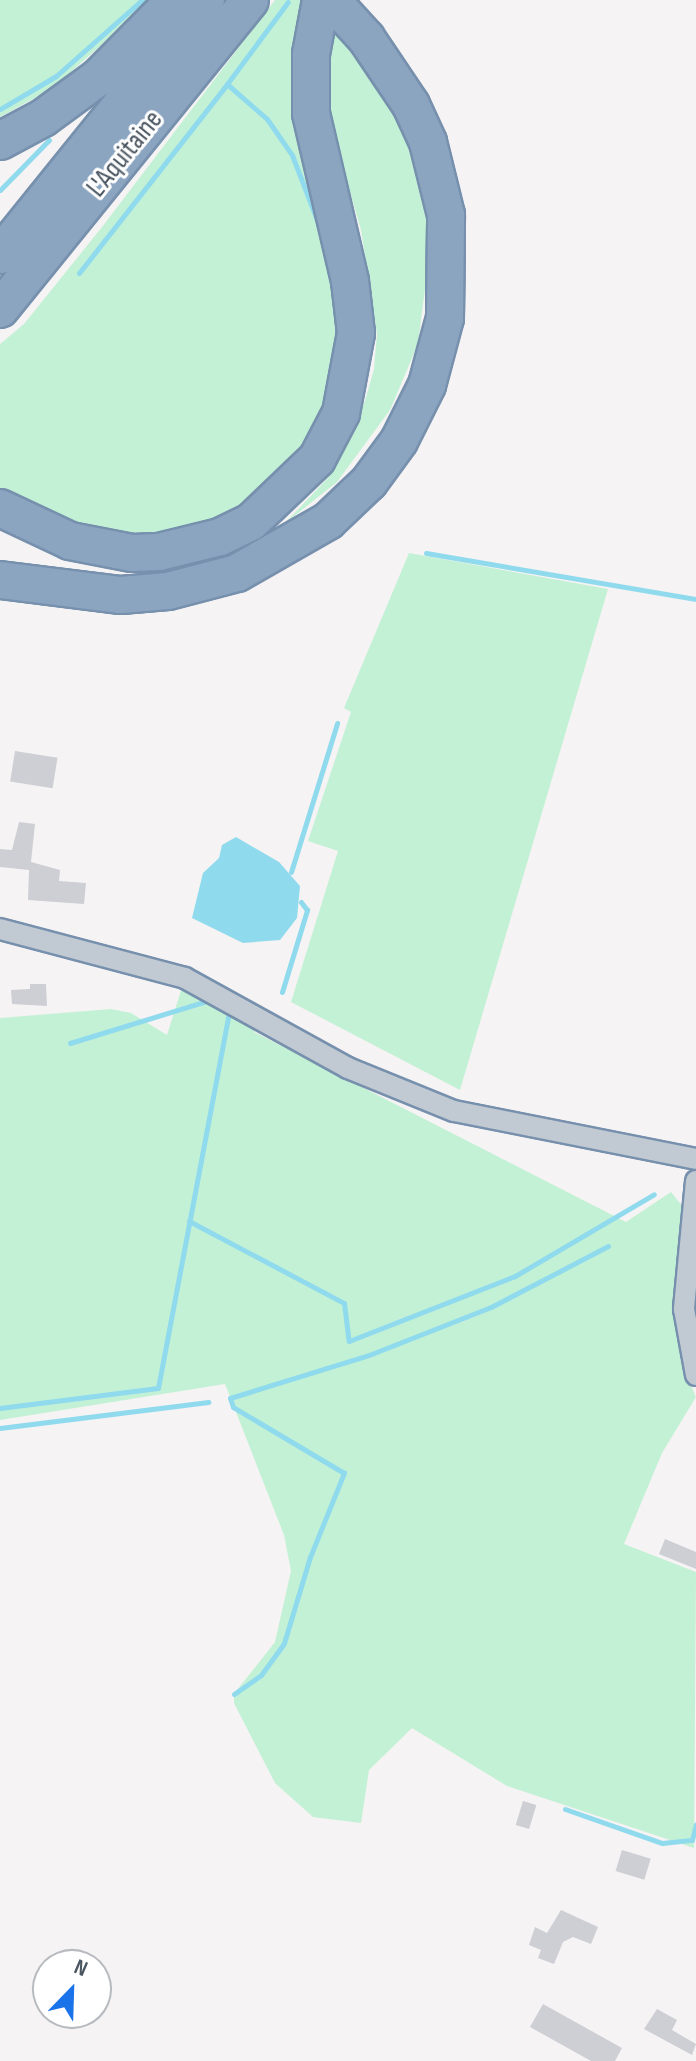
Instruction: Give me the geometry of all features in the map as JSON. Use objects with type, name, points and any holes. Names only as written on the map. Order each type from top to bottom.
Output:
[{"type":"highway","points":[[0,141],[43,118],[99,77],[175,0]]},
{"type":"highway","name":"L'Aquitaine","points":[[0,255],[206,0]]},
{"type":"highway","name":"L'Aquitaine","points":[[0,309],[250,0]]},
{"type":"highway","points":[[0,508],[70,541],[132,553],[159,552],[198,544],[251,522],[317,459],[341,413],[356,333],[350,281],[311,113],[311,54],[328,1],[366,38],[411,105],[428,142],[446,215],[445,318],[427,385],[399,441],[369,482],[328,521],[237,573],[168,591],[121,595],[0,580]]},
{"type":"street","points":[[0,929],[185,978],[348,1068],[454,1111],[696,1159]]},
{"type":"street","points":[[696,1181],[684,1309],[696,1375]]},
{"type":"green space","points":[[0,0],[153,0],[51,89],[0,117]]},
{"type":"green space","points":[[275,0],[304,0],[336,253],[337,354],[325,430],[248,515],[139,546],[0,500],[0,344],[24,324],[102,227]]},
{"type":"green space","points":[[329,18],[360,52],[412,148],[426,218],[427,273],[418,344],[390,410],[337,482],[283,525],[329,477],[365,401],[374,369],[377,334],[361,230],[327,111]]},
{"type":"green space","points":[[409,553],[608,589],[460,1090],[291,1002],[338,851],[308,841],[351,712],[344,708]]},
{"type":"green space","points":[[185,978],[261,1016],[254,1032],[626,1222],[671,1192],[683,1207],[674,1307],[681,1362],[696,1397],[662,1453],[624,1544],[696,1572],[694,1848],[507,1786],[412,1728],[369,1770],[361,1823],[313,1817],[275,1783],[234,1703],[234,1694],[275,1642],[291,1571],[284,1535],[225,1384],[0,1420],[0,1018],[111,1009],[131,1013],[167,1035]]},
{"type":"water","points":[[236,837],[279,862],[300,886],[297,918],[280,940],[243,943],[192,918],[203,873],[219,858],[222,845]]},
{"type":"building","points":[[15,751],[57,758],[53,788],[10,782]]},
{"type":"building","points":[[19,822],[35,824],[31,862],[60,870],[59,881],[86,883],[84,904],[28,900],[29,870],[0,867],[0,849],[12,850]]},
{"type":"building","points":[[30,984],[46,984],[47,1006],[12,1004],[11,990],[30,989]]},
{"type":"building","points":[[665,1539],[696,1552],[696,1569],[659,1554]]},
{"type":"building","points":[[523,1801],[536,1805],[529,1829],[516,1825]]},
{"type":"building","points":[[622,1850],[651,1859],[644,1880],[616,1871]]},
{"type":"building","points":[[561,1910],[598,1927],[591,1944],[573,1937],[563,1942],[554,1964],[538,1958],[541,1950],[529,1945],[535,1927],[547,1933]]},
{"type":"building","points":[[543,2004],[622,2048],[615,2061],[591,2061],[530,2027]]},
{"type":"building","points":[[657,2009],[677,2020],[672,2030],[696,2044],[692,2055],[644,2029]]},
{"type":"waterway","points":[[0,109],[56,76],[142,0]]},
{"type":"waterway","points":[[227,84],[288,2]]},
{"type":"waterway","points":[[79,273],[227,84],[267,119],[292,155],[320,228]]},
{"type":"waterway","points":[[0,190],[49,140]]},
{"type":"waterway","points":[[426,553],[696,599]]},
{"type":"waterway","points":[[291,872],[337,723]]},
{"type":"waterway","points":[[282,992],[307,910],[301,902]]},
{"type":"waterway","points":[[70,1043],[210,1000]]},
{"type":"waterway","points":[[0,1408],[158,1388],[230,1007]]},
{"type":"waterway","points":[[189,1221],[344,1303],[349,1341],[515,1276],[654,1194]]},
{"type":"waterway","points":[[234,1694],[261,1675],[284,1643],[310,1557],[344,1473],[233,1407],[230,1398],[369,1355],[491,1307],[608,1246]]},
{"type":"waterway","points":[[0,1428],[208,1402]]},
{"type":"waterway","points":[[565,1809],[662,1843],[692,1840],[696,1824]]}]
